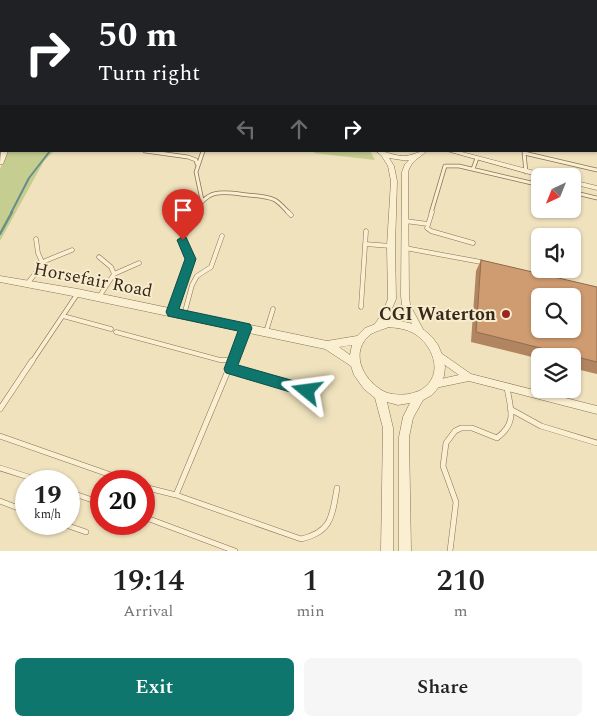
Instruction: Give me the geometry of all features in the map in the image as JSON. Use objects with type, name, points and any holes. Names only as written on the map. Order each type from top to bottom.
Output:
[{"type":"street","points":[[420,332],[406,305],[405,172],[408,164],[422,152]]},
{"type":"street","points":[[454,152],[531,173]]},
{"type":"street","points":[[381,153],[400,158],[415,157]]},
{"type":"street","points":[[378,325],[389,309],[392,299],[390,246],[394,181],[391,166],[381,153]]},
{"type":"street","points":[[581,184],[597,188]]},
{"type":"street","name":"Horsefair Road","points":[[0,279],[99,297],[327,345],[358,340]]},
{"type":"street","points":[[399,324],[420,332],[428,338],[438,355],[440,370],[435,384],[428,392],[407,400],[393,399],[380,395],[363,381],[354,363],[354,351],[358,340],[367,331],[378,325],[399,324]]},
{"type":"street","name":"Horsefair Road","points":[[327,345],[354,363]]},
{"type":"street","points":[[438,355],[469,377],[597,410]]},
{"type":"street","points":[[435,384],[469,377]]},
{"type":"street","points":[[380,395],[388,428],[388,551]]},
{"type":"street","points":[[405,551],[404,437],[408,417],[419,397]]},
{"type":"lane","points":[[149,152],[188,157],[196,160],[197,164]]},
{"type":"lane","points":[[202,200],[197,182],[197,164],[203,152]]},
{"type":"lane","points":[[526,172],[524,152],[597,170]]},
{"type":"lane","points":[[473,169],[477,158]]},
{"type":"lane","points":[[473,243],[431,231],[427,228],[445,166],[473,169],[531,183]]},
{"type":"lane","points":[[172,312],[190,259],[183,240],[202,200],[212,194],[221,192],[268,197],[277,201],[291,215]]},
{"type":"lane","points":[[581,194],[597,198]]},
{"type":"lane","points":[[405,221],[428,224]]},
{"type":"lane","points":[[361,307],[366,232]]},
{"type":"lane","points":[[184,315],[192,285],[197,276],[211,267],[222,236]]},
{"type":"lane","points":[[36,239],[38,253],[42,262]]},
{"type":"lane","points":[[365,244],[390,246]]},
{"type":"lane","points":[[405,248],[481,262]]},
{"type":"lane","points":[[27,284],[42,262],[54,255],[72,250]]},
{"type":"lane","points":[[99,257],[111,267],[114,274]]},
{"type":"lane","points":[[99,297],[114,274],[139,263]]},
{"type":"lane","points":[[0,409],[78,293]]},
{"type":"lane","points":[[266,332],[273,309]]},
{"type":"lane","points":[[63,316],[111,329]]},
{"type":"lane","points":[[176,496],[246,328]]},
{"type":"lane","points":[[116,332],[220,360],[233,360]]},
{"type":"lane","points":[[230,369],[307,391]]},
{"type":"lane","points":[[450,551],[456,499],[444,474],[441,461],[444,449],[451,434],[462,427],[472,428],[497,438],[506,432],[512,422],[507,387]]},
{"type":"lane","points":[[510,409],[524,420],[539,427],[597,443]]},
{"type":"lane","points":[[0,436],[97,470]]},
{"type":"lane","points":[[0,468],[15,473]]},
{"type":"lane","points":[[155,490],[301,539],[322,533],[328,526],[332,516],[337,488]]},
{"type":"lane","points":[[0,501],[15,507]]},
{"type":"lane","points":[[155,522],[235,551]]},
{"type":"lane","points":[[80,530],[86,532]]},
{"type":"green space","points":[[8,152],[53,152],[44,161],[0,241],[0,169]]},
{"type":"green space","points":[[371,152],[375,160],[314,153]]},
{"type":"building","name":"CGI Waterton","points":[[481,260],[531,272],[531,278],[558,278],[597,287],[597,362],[581,358],[581,348],[541,348],[476,332]]},
{"type":"waterway","points":[[11,213],[29,178],[49,152]]},
{"type":"waterway","points":[[0,234],[12,212]]},
{"type":"place","name":"CGI Waterton","points":[[506,314]]},
{"type":"route","points":[[183,240],[190,259],[172,312],[246,328],[230,369],[307,391]]}]
